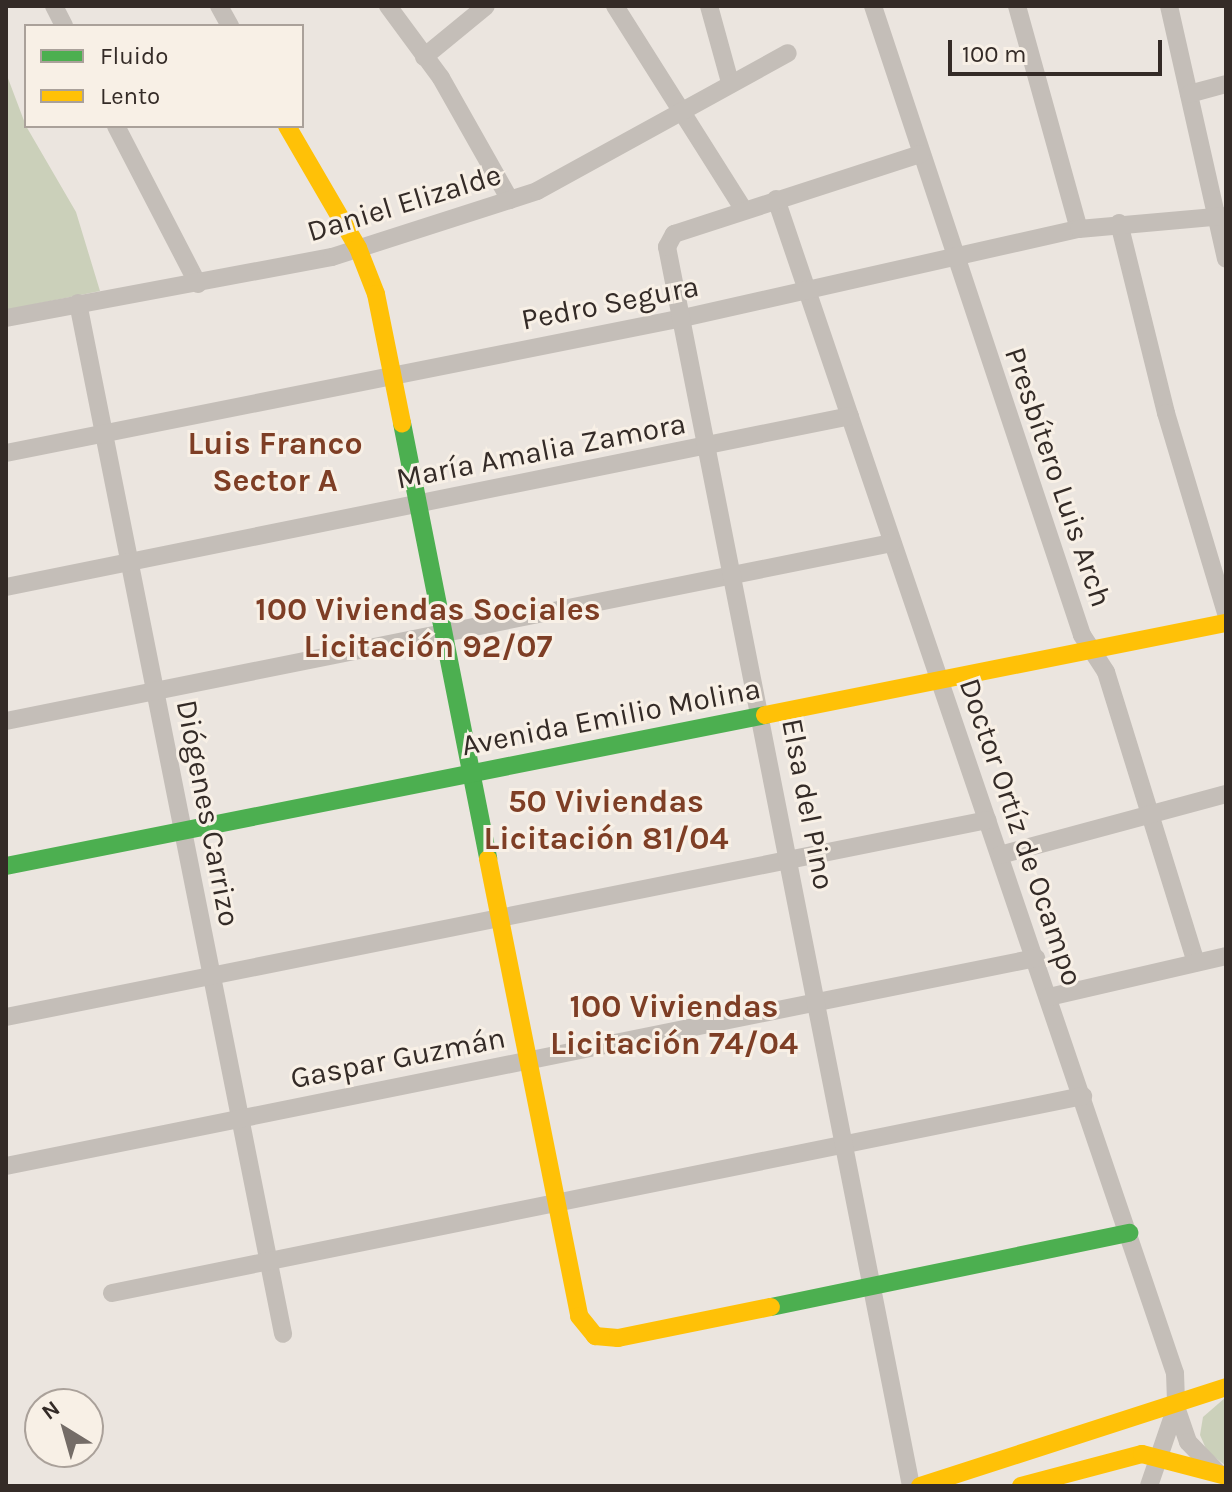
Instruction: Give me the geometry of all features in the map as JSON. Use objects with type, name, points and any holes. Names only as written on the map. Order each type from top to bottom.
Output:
[{"type":"street","points":[[54,6],[63,24]]},
{"type":"street","points":[[219,6],[229,24]]},
{"type":"street","points":[[388,6],[441,78],[510,200]]},
{"type":"street","points":[[424,57],[486,6]]},
{"type":"street","points":[[615,6],[744,210],[920,154]]},
{"type":"street","points":[[709,6],[730,82]]},
{"type":"street","name":"Presbítero Luis Arch","points":[[873,6],[955,260],[1092,650],[1106,672],[1196,962]]},
{"type":"street","points":[[1019,6],[1079,229]]},
{"type":"street","points":[[1169,6],[1221,217],[1226,259]]},
{"type":"street","name":"Daniel Elizalde","points":[[6,318],[198,284],[358,248],[537,191],[730,82],[788,53]]},
{"type":"street","points":[[1189,94],[1226,84]]},
{"type":"street","points":[[117,128],[198,284]]},
{"type":"street","points":[[288,128],[370,272],[394,374],[579,1316],[595,1336],[618,1338],[1129,1233]]},
{"type":"street","name":"Doctor Ortíz de Ocampo","points":[[776,199],[1175,1373],[1176,1407],[1157,1455],[1149,1486]]},
{"type":"street","name":"Elsa del Pino","points":[[744,210],[668,239],[875,1285],[911,1486]]},
{"type":"street","name":"Pedro Segura","points":[[6,453],[683,318],[955,260],[1079,229],[1119,223],[1221,217]]},
{"type":"street","points":[[1119,223],[1166,413],[1226,613]]},
{"type":"street","name":"Diógenes Carrizo","points":[[78,303],[283,1334]]},
{"type":"street","name":"María Amalia Zamora","points":[[6,587],[850,416]]},
{"type":"street","points":[[6,721],[892,543]]},
{"type":"street","name":"Avenida Emilio Molina","points":[[6,866],[1226,623]]},
{"type":"street","points":[[1000,855],[1149,811],[1226,794]]},
{"type":"street","points":[[6,1017],[987,820]]},
{"type":"street","points":[[1049,997],[1226,956]]},
{"type":"street","name":"Gaspar Guzmán","points":[[6,1166],[1036,958]]},
{"type":"street","points":[[112,1293],[1083,1096]]},
{"type":"street","points":[[920,1486],[1176,1407],[1226,1387]]},
{"type":"street","points":[[1176,1407],[1188,1442],[1223,1475]]},
{"type":"street","points":[[1021,1486],[1121,1456],[1157,1455],[1223,1475]]},
{"type":"green space","points":[[6,73],[24,128],[27,128],[76,212],[100,291],[6,310]]},
{"type":"green space","points":[[1226,1397],[1226,1466],[1207,1451],[1200,1435],[1203,1417]]},
{"type":"traffic: fast","points":[[402,423],[488,859]]},
{"type":"traffic: fast","points":[[6,866],[765,715]]},
{"type":"traffic: fast","points":[[771,1307],[1129,1233]]},
{"type":"traffic: slow","points":[[288,128],[358,248],[376,294],[402,423]]},
{"type":"traffic: slow","points":[[765,715],[1226,623]]},
{"type":"traffic: slow","points":[[488,859],[579,1316],[595,1336],[618,1338],[771,1307]]},
{"type":"traffic: slow","points":[[920,1486],[1226,1387]]},
{"type":"traffic: slow","points":[[1021,1486],[1142,1454],[1226,1476]]},
{"type":"district","name":"Luis Franco Sector A","points":[[275,464]]},
{"type":"district","name":"100 Viviendas Sociales Licitación 92/07","points":[[428,630]]},
{"type":"district","name":"50 Viviendas Licitación 81/04","points":[[606,822]]},
{"type":"district","name":"100 Viviendas Licitación 74/04","points":[[674,1026]]}]
